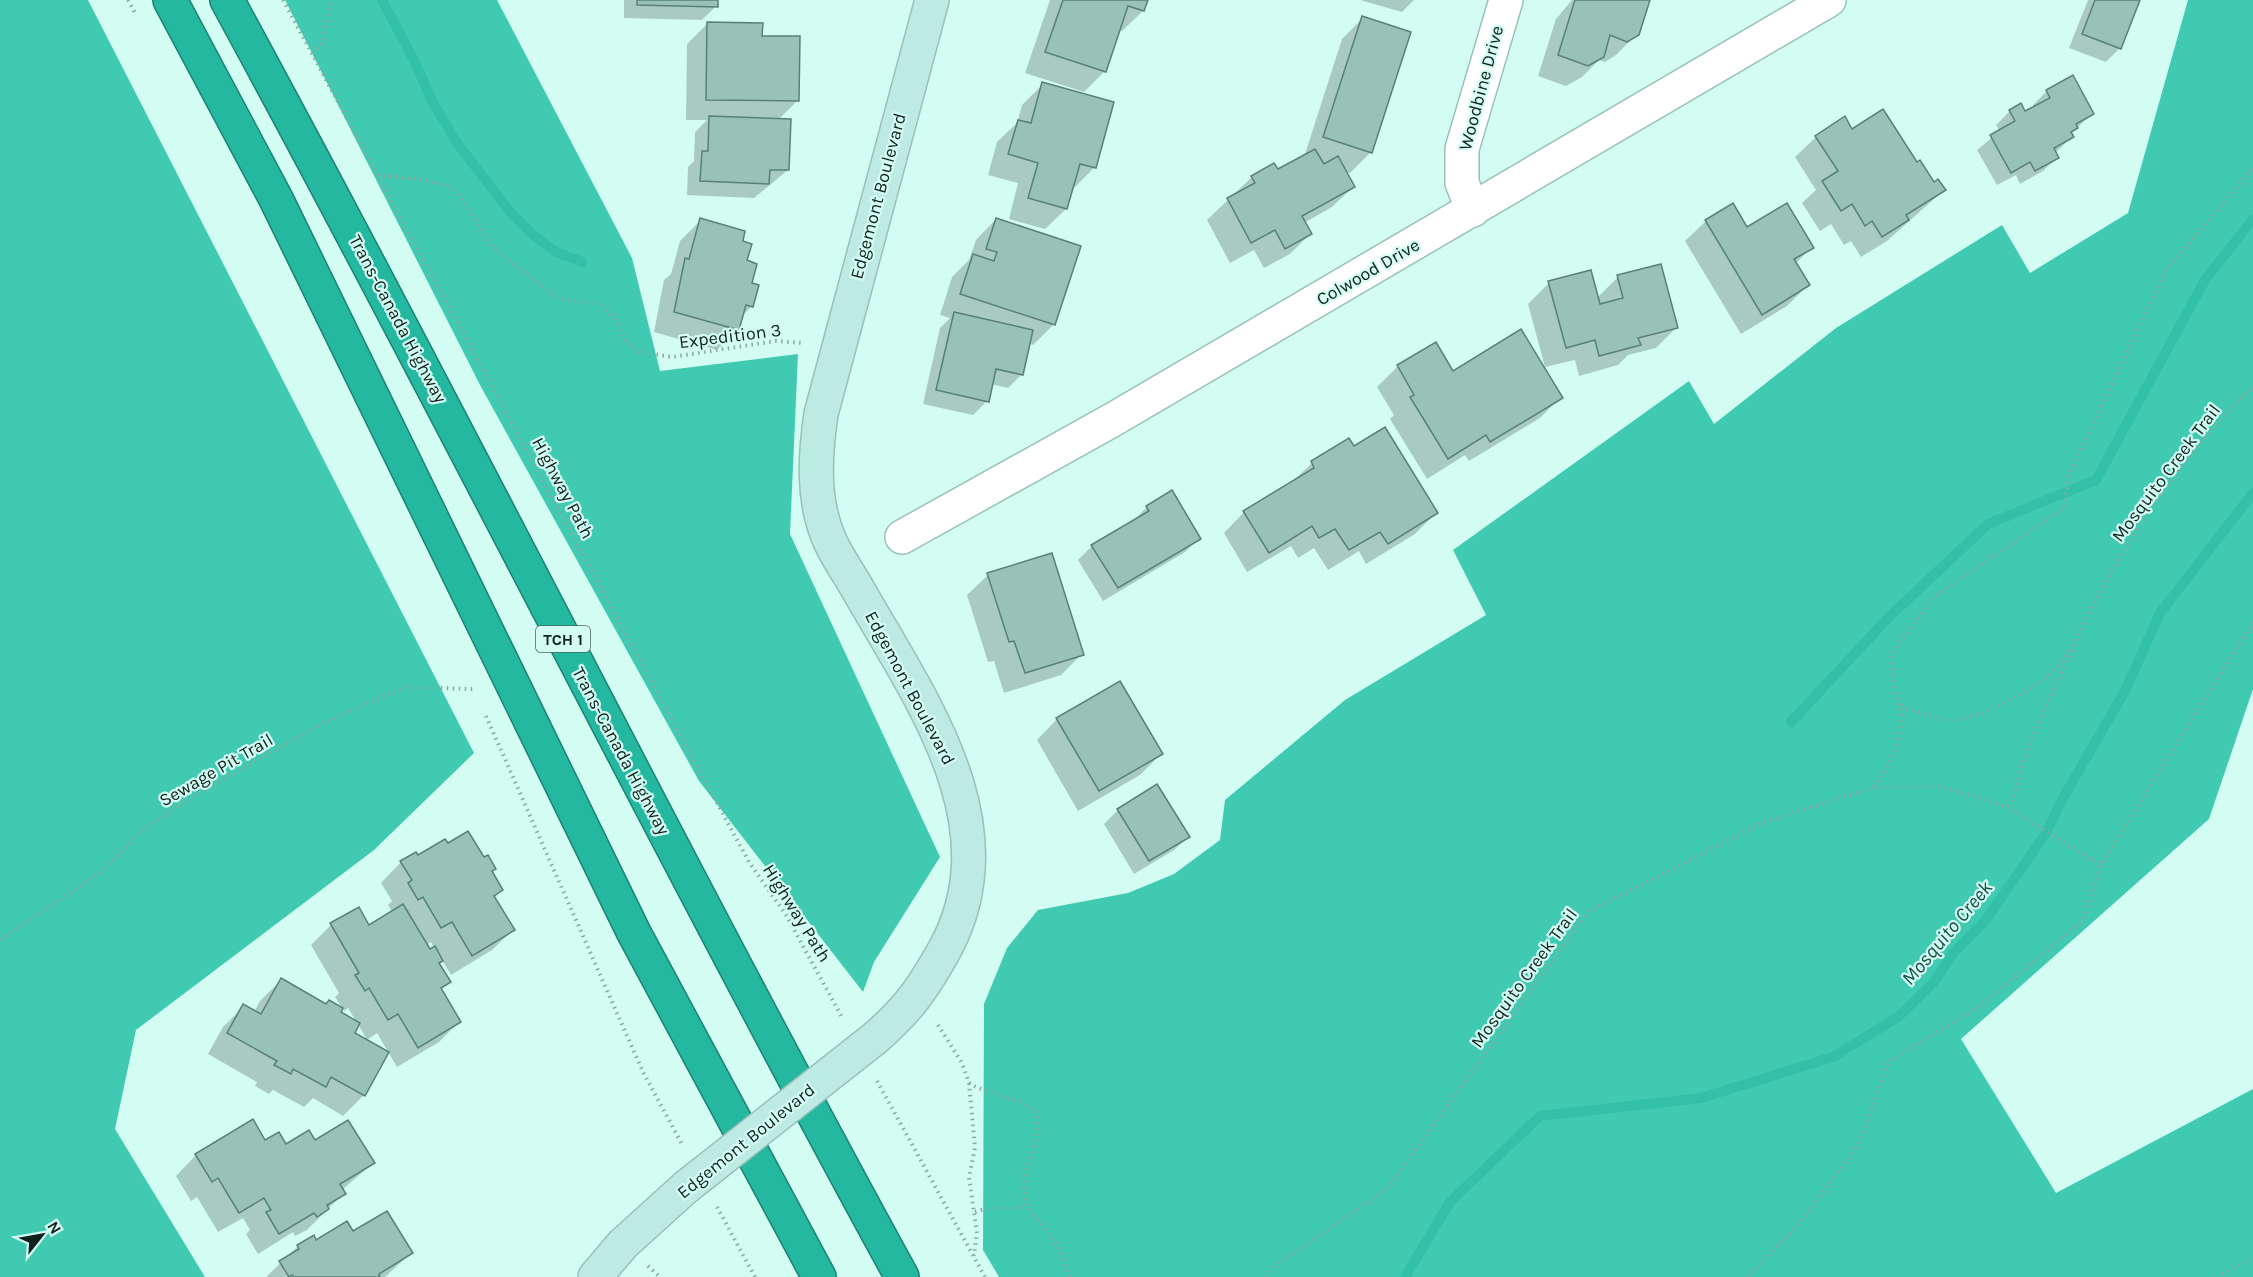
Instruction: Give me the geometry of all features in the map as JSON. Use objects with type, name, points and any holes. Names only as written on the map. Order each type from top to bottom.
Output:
[{"type":"highway","points":[[170,0],[287,220],[400,449],[528,720],[634,933],[819,1277]]},
{"type":"highway","name":"Trans-Canada Highway","points":[[227,0],[449,415],[698,898],[902,1277]]},
{"type":"street","name":"Edgemont Boulevard","points":[[595,1277],[623,1244],[861,1033],[902,1015],[925,987],[956,927],[969,868],[966,817],[957,779],[940,739],[829,538],[816,494],[817,441],[821,414],[932,0]]},
{"type":"street","name":"Woodbine Drive","points":[[1473,210],[1462,183],[1462,148],[1506,0]]},
{"type":"street","name":"Colwood Drive","points":[[902,537],[1114,419],[1829,0]]},
{"type":"path","name":"Highway Path","points":[[283,0],[749,862],[786,915],[825,985],[861,1033]]},
{"type":"path","points":[[312,53],[322,44],[332,0]]},
{"type":"path","points":[[1872,788],[1898,747],[1902,725],[1891,654],[1934,597],[2064,508],[2070,472],[2166,271],[2253,168]]},
{"type":"path","name":"Expedition 3","points":[[378,175],[423,180],[450,187],[460,195],[491,245],[508,260],[558,299],[600,304],[614,317],[626,342],[640,352],[672,357],[776,342],[839,345]]},
{"type":"path","name":"Mosquito Creek Trail","points":[[2074,645],[2129,541],[2214,424],[2253,386]]},
{"type":"path","points":[[1747,1277],[1798,1225],[1858,1145],[1888,1062],[1980,1006],[2082,921],[2101,865],[2253,621]]},
{"type":"path","points":[[1900,705],[1930,717],[1958,720],[1990,709],[2050,674],[2074,645]]},
{"type":"path","points":[[2007,807],[2015,795],[2025,760],[2074,645]]},
{"type":"path","name":"Sewage Pit Trail","points":[[0,940],[101,872],[144,829],[197,794],[323,723],[405,687],[474,689]]},
{"type":"path","name":"Mosquito Creek Trail","points":[[1266,1277],[1274,1267],[1388,1188],[1588,912],[1764,822],[1872,788],[1940,786],[2007,807],[2101,865]]},
{"type":"path","points":[[936,1021],[962,1063],[969,1083],[975,1148],[969,1177],[977,1233],[974,1257]]},
{"type":"path","points":[[876,1079],[985,1277]]},
{"type":"path","points":[[969,1083],[979,1089],[1018,1101],[1038,1115],[1039,1130],[1024,1172],[1024,1191],[1028,1207],[1062,1252],[1070,1277]]},
{"type":"path","points":[[975,1212],[989,1208],[1011,1210],[1028,1207]]},
{"type":"path","points":[[2217,1277],[2253,1258]]},
{"type":"green space","points":[[0,0],[88,0],[474,753],[374,850],[136,1030],[115,1129],[205,1277],[0,1277]]},
{"type":"green space","points":[[285,0],[497,0],[632,258],[660,371],[798,354],[790,534],[940,857],[874,962],[863,992],[699,781],[480,385]]},
{"type":"green space","points":[[2188,0],[2253,0],[2253,689],[2209,819],[1961,1039],[2056,1193],[2253,1089],[2253,1277],[999,1277],[983,1250],[984,1004],[1007,948],[1038,910],[1128,893],[1174,874],[1220,840],[1225,800],[1345,700],[1486,615],[1453,550],[1689,381],[1714,424],[1836,328],[2002,225],[2030,273],[2128,213]]},
{"type":"building","points":[[637,0],[718,0],[718,7],[637,5]]},
{"type":"building","points":[[1063,0],[1148,0],[1144,11],[1128,6],[1106,72],[1045,52]]},
{"type":"building","points":[[1575,0],[1650,0],[1639,35],[1627,42],[1610,35],[1604,57],[1588,66],[1558,55]]},
{"type":"building","points":[[2095,0],[2140,0],[2121,49],[2082,34]]},
{"type":"building","points":[[1362,16],[1411,32],[1372,153],[1323,137]]},
{"type":"building","points":[[707,22],[763,23],[762,36],[800,36],[799,101],[706,100]]},
{"type":"building","points":[[2073,75],[2094,114],[2076,124],[2078,128],[2071,132],[2074,137],[2054,148],[2059,158],[2035,171],[2030,162],[2011,173],[1990,135],[2015,121],[2009,110],[2021,103],[2025,111],[2050,98],[2046,90]]},
{"type":"building","points":[[1042,82],[1114,102],[1096,168],[1080,164],[1067,209],[1028,198],[1038,163],[1008,154],[1018,120],[1031,123]]},
{"type":"building","points":[[1883,109],[1917,162],[1920,160],[1934,182],[1938,179],[1946,190],[1906,215],[1909,220],[1882,237],[1872,221],[1865,226],[1852,204],[1841,211],[1822,181],[1838,171],[1815,136],[1845,116],[1852,129]]},
{"type":"building","points":[[709,116],[791,119],[789,170],[770,170],[769,184],[700,181],[702,151],[708,151]]},
{"type":"building","points":[[1315,149],[1324,164],[1338,156],[1355,187],[1302,216],[1312,234],[1285,249],[1275,230],[1251,243],[1227,198],[1255,183],[1251,176],[1274,163],[1278,169]]},
{"type":"building","points":[[1733,203],[1747,227],[1787,203],[1814,248],[1794,259],[1810,285],[1762,315],[1705,220]]},
{"type":"building","points":[[700,218],[745,231],[743,241],[752,244],[747,260],[757,264],[752,283],[759,285],[753,307],[746,305],[739,330],[674,312],[685,258],[689,259]]},
{"type":"building","points":[[996,218],[1081,246],[1055,325],[960,294],[973,254],[994,261],[997,252],[986,249]]},
{"type":"building","points":[[1661,264],[1678,328],[1638,338],[1641,345],[1599,356],[1595,340],[1566,348],[1548,281],[1591,270],[1600,304],[1623,298],[1617,275]]},
{"type":"building","points":[[954,312],[1033,330],[1023,375],[996,369],[989,402],[936,390]]},
{"type":"building","points":[[1521,329],[1563,398],[1490,442],[1486,435],[1448,459],[1410,397],[1414,395],[1397,365],[1436,342],[1453,371]]},
{"type":"building","points":[[1385,427],[1438,513],[1388,544],[1380,532],[1349,550],[1335,529],[1319,538],[1312,526],[1269,553],[1243,511],[1314,468],[1311,461],[1349,438],[1354,446]]},
{"type":"building","points":[[1172,490],[1201,539],[1118,588],[1091,545],[1149,511],[1146,506]]},
{"type":"building","points":[[1052,553],[1084,655],[1025,673],[1014,641],[1009,642],[987,573]]},
{"type":"building","points":[[1120,681],[1163,754],[1099,791],[1056,718]]},
{"type":"building","points":[[1157,784],[1190,837],[1149,861],[1117,809]]},
{"type":"building","points":[[468,831],[484,857],[488,855],[496,869],[492,871],[503,890],[494,896],[515,930],[472,956],[452,922],[441,928],[423,897],[418,900],[408,883],[412,880],[400,861],[416,852],[418,855],[445,839],[448,843]]},
{"type":"building","points":[[403,904],[430,949],[435,946],[443,961],[439,963],[451,982],[441,988],[461,1022],[418,1048],[398,1014],[388,1020],[369,988],[365,991],[355,975],[359,973],[330,923],[359,907],[369,925]]},
{"type":"building","points":[[281,978],[326,1004],[329,1000],[343,1008],[341,1012],[360,1023],[355,1033],[389,1052],[365,1096],[331,1077],[326,1087],[293,1069],[291,1074],[274,1065],[277,1061],[227,1033],[243,1004],[261,1014]]},
{"type":"building","points":[[253,1119],[265,1140],[279,1132],[286,1144],[309,1130],[315,1140],[348,1120],[375,1163],[340,1184],[346,1194],[327,1205],[329,1209],[317,1217],[314,1213],[279,1234],[266,1212],[271,1210],[264,1198],[239,1213],[218,1178],[212,1182],[195,1154]]},
{"type":"building","points":[[387,1211],[413,1253],[379,1274],[380,1277],[294,1277],[292,1275],[289,1277],[279,1261],[299,1249],[297,1245],[314,1235],[316,1240],[347,1221],[353,1231]]},
{"type":"waterway","points":[[382,0],[415,62],[432,101],[457,143],[511,213],[532,234],[556,252],[582,262]]},
{"type":"waterway","points":[[1791,722],[1888,618],[1988,524],[2096,480],[2205,280],[2253,219]]},
{"type":"waterway","name":"Mosquito Creek","points":[[1405,1277],[1450,1202],[1540,1116],[1701,1098],[1833,1057],[1898,1017],[1934,982],[1954,952],[1985,921],[2046,833],[2063,798],[2125,691],[2160,613],[2253,493]]}]
